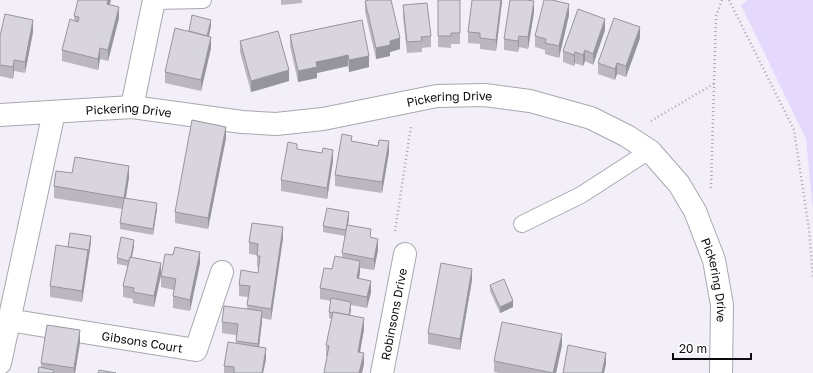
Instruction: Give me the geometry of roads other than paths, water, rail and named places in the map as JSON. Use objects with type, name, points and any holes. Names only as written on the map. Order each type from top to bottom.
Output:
[{"type":"street","points":[[132,107],[154,1]]},
{"type":"street","name":"Pickering Drive","points":[[0,115],[132,107],[242,122],[276,124],[323,119],[437,96],[484,95],[530,102],[591,118],[627,136],[649,151],[679,184],[694,211],[714,260],[722,305],[721,373]]},
{"type":"street","points":[[0,363],[8,320],[54,112]]},
{"type":"street","name":"Robinsons Drive","points":[[382,373],[405,254]]},
{"type":"street","name":"Gibsons Court","points":[[8,320],[196,350],[222,272]]},
{"type":"lane","points":[[154,1],[203,0]]},
{"type":"lane","points":[[522,224],[581,195],[649,151]]}]
